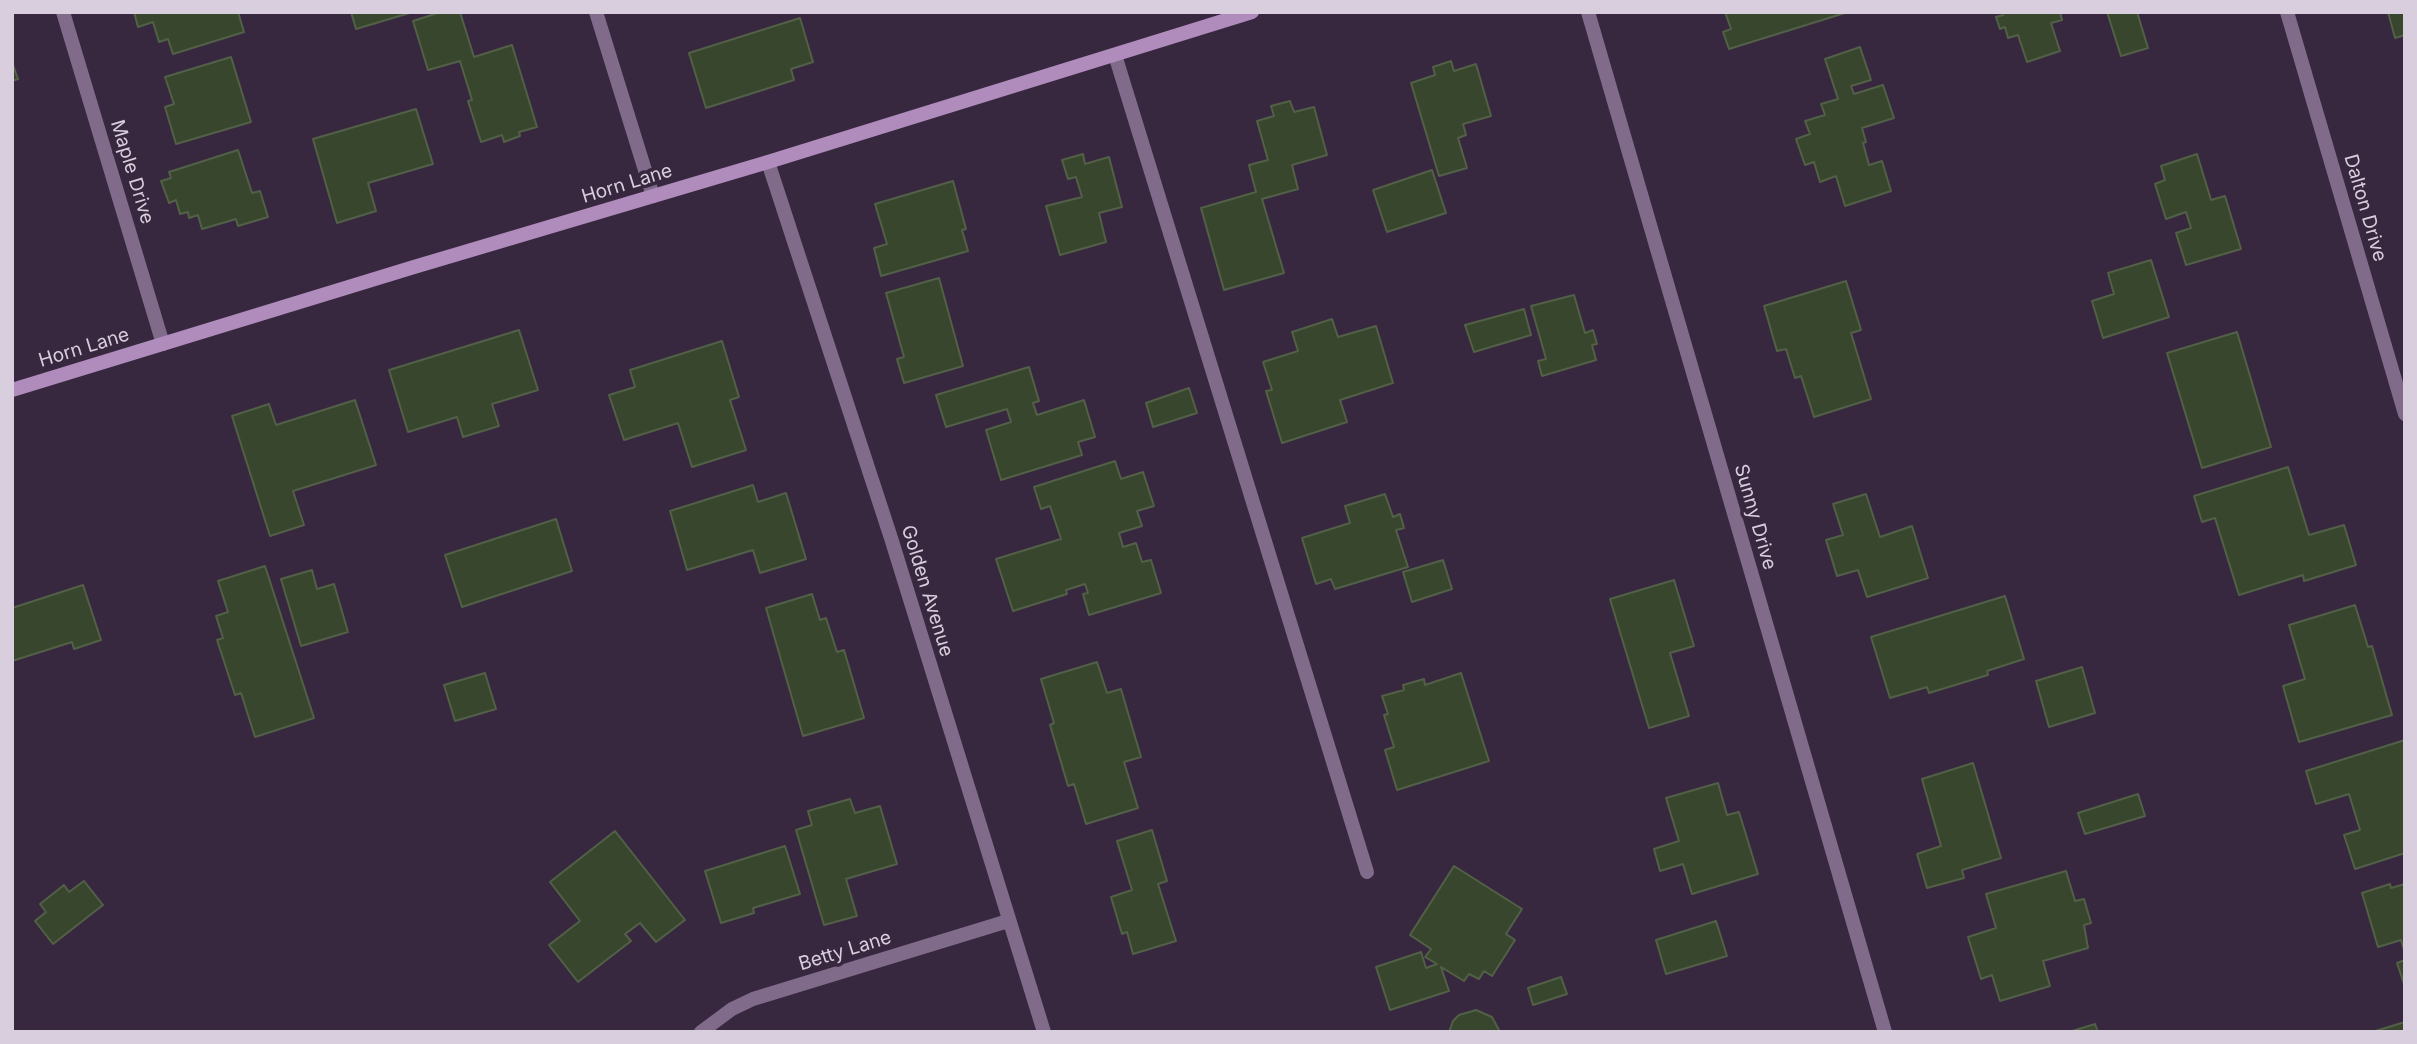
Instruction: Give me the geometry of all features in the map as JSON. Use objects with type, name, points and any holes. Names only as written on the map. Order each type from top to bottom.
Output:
[{"type":"street","name":"Maple Drive","points":[[63,12],[163,344]]},
{"type":"street","points":[[597,12],[653,196]]},
{"type":"street","name":"Horn Lane","points":[[12,390],[768,163],[1252,12]]},
{"type":"street","name":"Sunny Drive","points":[[1588,12],[1885,1032]]},
{"type":"street","name":"Dalton Drive","points":[[2287,12],[2405,414]]},
{"type":"street","points":[[1115,55],[1367,872]]},
{"type":"street","name":"Golden Avenue","points":[[768,163],[891,538],[1044,1032]]},
{"type":"street","name":"Betty Lane","points":[[701,1032],[732,1009],[753,999],[1008,921]]},
{"type":"building","points":[[134,12],[238,12],[244,32],[173,54],[168,39],[159,42],[153,22],[138,27]]},
{"type":"building","points":[[351,12],[413,12],[356,29]]},
{"type":"building","points":[[441,12],[460,12],[474,57],[512,45],[537,127],[519,132],[520,136],[504,142],[502,135],[481,142],[468,101],[472,100],[460,61],[428,70],[413,21]]},
{"type":"building","points":[[1725,12],[1848,12],[1729,49],[1723,32],[1731,29]]},
{"type":"building","points":[[2002,12],[2060,12],[2062,20],[2051,23],[2060,51],[2027,62],[2018,35],[2008,38],[2005,27],[2000,29],[1996,17],[2003,15]]},
{"type":"building","points":[[2107,12],[2137,12],[2148,48],[2121,56]]},
{"type":"building","points":[[2388,12],[2405,12],[2405,35],[2395,38]]},
{"type":"building","points":[[800,18],[813,62],[791,69],[794,80],[706,108],[689,53]]},
{"type":"building","points":[[1860,47],[1871,80],[1851,86],[1854,94],[1883,85],[1894,118],[1862,128],[1869,165],[1882,161],[1891,191],[1845,206],[1836,176],[1820,182],[1814,162],[1805,165],[1796,139],[1810,134],[1805,121],[1825,115],[1821,104],[1838,99],[1825,59]]},
{"type":"building","points":[[231,57],[251,122],[176,144],[165,107],[174,104],[165,77]]},
{"type":"building","points":[[1451,61],[1454,71],[1476,64],[1491,116],[1463,124],[1466,135],[1458,138],[1467,168],[1439,176],[1411,83],[1435,75],[1433,67]]},
{"type":"building","points":[[12,62],[18,79],[12,81]]},
{"type":"building","points":[[1290,101],[1294,112],[1314,107],[1327,155],[1292,165],[1298,189],[1262,199],[1284,273],[1224,290],[1201,208],[1256,192],[1249,165],[1268,160],[1257,121],[1274,116],[1271,106]]},
{"type":"building","points":[[416,109],[433,164],[368,183],[376,211],[337,223],[313,139]]},
{"type":"building","points":[[238,150],[252,193],[260,191],[268,217],[238,226],[236,219],[202,229],[198,215],[189,218],[188,212],[180,214],[176,200],[169,203],[161,181],[171,178],[169,172]]},
{"type":"building","points":[[1083,154],[1085,164],[1109,157],[1122,207],[1099,213],[1106,242],[1060,255],[1046,206],[1082,197],[1076,177],[1068,179],[1062,160]]},
{"type":"building","points":[[2197,154],[2211,200],[2225,196],[2241,249],[2186,265],[2176,233],[2191,228],[2186,212],[2166,219],[2155,184],[2165,180],[2161,166]]},
{"type":"building","points":[[1432,170],[1446,213],[1387,232],[1373,190]]},
{"type":"building","points":[[953,181],[966,229],[962,230],[968,251],[881,276],[874,248],[887,244],[875,204]]},
{"type":"building","points":[[2151,260],[2169,317],[2103,338],[2092,301],[2114,294],[2108,273]]},
{"type":"building","points":[[939,278],[963,366],[904,383],[897,359],[904,357],[886,293]]},
{"type":"building","points":[[1846,281],[1861,330],[1851,333],[1871,399],[1814,417],[1801,376],[1795,378],[1786,349],[1777,351],[1764,306]]},
{"type":"building","points":[[1574,295],[1585,333],[1593,330],[1597,344],[1592,345],[1596,360],[1542,376],[1538,361],[1546,359],[1531,306]]},
{"type":"building","points":[[1524,309],[1531,335],[1474,352],[1465,325]]},
{"type":"building","points":[[1332,319],[1338,337],[1376,326],[1393,383],[1340,400],[1347,422],[1282,443],[1266,391],[1272,390],[1263,362],[1298,351],[1292,332]]},
{"type":"building","points":[[519,330],[538,390],[492,404],[499,426],[463,437],[457,417],[408,432],[389,370]]},
{"type":"building","points":[[2237,332],[2271,447],[2202,468],[2167,353]]},
{"type":"building","points":[[722,341],[739,397],[730,400],[746,450],[692,467],[678,423],[624,440],[609,395],[635,387],[630,370]]},
{"type":"building","points":[[1029,367],[1039,401],[1033,403],[1037,415],[1084,400],[1095,437],[1078,442],[1082,455],[1001,480],[986,430],[1011,422],[1007,409],[946,427],[936,395]]},
{"type":"building","points":[[1189,388],[1197,413],[1153,427],[1146,403]]},
{"type":"building","points":[[355,400],[376,465],[293,491],[304,525],[270,536],[232,416],[269,404],[276,425]]},
{"type":"building","points":[[1115,461],[1121,479],[1143,472],[1154,506],[1137,511],[1142,526],[1119,533],[1123,547],[1136,543],[1142,562],[1151,560],[1161,593],[1089,615],[1083,594],[1088,593],[1085,584],[1066,590],[1067,594],[1013,611],[996,559],[1061,539],[1050,506],[1041,509],[1034,487]]},
{"type":"building","points":[[2288,467],[2309,535],[2344,525],[2356,565],[2304,581],[2303,575],[2239,595],[2215,518],[2202,522],[2194,496]]},
{"type":"building","points":[[753,485],[758,502],[786,493],[806,559],[760,573],[753,550],[687,570],[670,511]]},
{"type":"building","points":[[1385,494],[1393,517],[1400,514],[1404,528],[1396,530],[1408,567],[1335,589],[1331,579],[1316,584],[1302,538],[1350,523],[1345,506]]},
{"type":"building","points":[[1866,494],[1880,537],[1912,526],[1928,578],[1867,597],[1858,570],[1837,576],[1826,540],[1843,535],[1833,504]]},
{"type":"building","points":[[556,519],[572,571],[462,607],[445,555]]},
{"type":"building","points":[[1443,560],[1452,589],[1412,602],[1403,572]]},
{"type":"building","points":[[265,566],[314,718],[255,737],[241,693],[235,695],[217,640],[223,638],[216,616],[228,612],[218,581]]},
{"type":"building","points":[[312,570],[317,589],[334,584],[348,632],[301,646],[281,579]]},
{"type":"building","points":[[1674,580],[1694,646],[1670,653],[1689,716],[1649,728],[1610,599]]},
{"type":"building","points":[[83,585],[101,640],[74,649],[72,642],[12,661],[12,608]]},
{"type":"building","points":[[812,594],[820,620],[826,618],[837,652],[844,650],[864,718],[803,736],[766,608]]},
{"type":"building","points":[[2005,596],[2024,659],[1987,671],[1988,675],[1929,693],[1927,687],[1890,698],[1871,637]]},
{"type":"building","points":[[2355,605],[2368,647],[2372,646],[2392,715],[2299,742],[2283,686],[2305,679],[2289,625]]},
{"type":"building","points":[[1097,662],[1107,693],[1121,689],[1141,757],[1124,762],[1138,808],[1086,824],[1074,784],[1068,786],[1050,725],[1054,723],[1041,679]]},
{"type":"building","points":[[2082,667],[2095,713],[2049,727],[2036,681]]},
{"type":"building","points":[[485,673],[496,709],[455,721],[444,685]]},
{"type":"building","points":[[1461,673],[1489,761],[1397,790],[1385,750],[1394,747],[1384,715],[1388,714],[1382,696],[1404,690],[1403,685],[1424,679],[1425,685]]},
{"type":"building","points":[[2405,740],[2405,853],[2355,869],[2344,835],[2360,830],[2349,794],[2316,804],[2306,771]]},
{"type":"building","points":[[1973,763],[2001,858],[1962,870],[1964,878],[1927,888],[1917,854],[1941,846],[1922,779]]},
{"type":"building","points":[[1718,783],[1727,815],[1739,812],[1758,874],[1692,894],[1683,864],[1660,871],[1654,849],[1679,841],[1666,798]]},
{"type":"building","points":[[2138,794],[2145,816],[2085,834],[2078,813]]},
{"type":"building","points":[[850,799],[855,813],[880,806],[897,864],[846,879],[857,916],[824,925],[796,830],[812,825],[808,811]]},
{"type":"building","points":[[1152,830],[1167,881],[1158,884],[1176,941],[1133,954],[1127,932],[1122,934],[1111,897],[1132,890],[1117,841]]},
{"type":"building","points":[[615,831],[685,920],[656,942],[640,923],[625,934],[631,941],[578,982],[549,945],[580,921],[550,882]]},
{"type":"building","points":[[785,846],[800,894],[753,908],[754,913],[721,923],[705,871]]},
{"type":"building","points":[[1454,866],[1522,909],[1506,934],[1515,940],[1492,976],[1484,971],[1479,979],[1469,974],[1464,981],[1441,967],[1449,991],[1390,1010],[1376,967],[1421,952],[1426,968],[1437,964],[1425,957],[1431,949],[1410,935]]},
{"type":"building","points":[[2066,871],[2075,901],[2084,899],[2091,923],[2084,925],[2088,948],[2043,961],[2050,986],[2000,1001],[1992,975],[1981,979],[1968,937],[1996,928],[1986,894]]},
{"type":"building","points":[[84,881],[103,905],[53,944],[35,921],[46,912],[40,904],[64,885],[69,892]]},
{"type":"building","points":[[2390,884],[2391,888],[2405,884],[2405,953],[2401,940],[2378,947],[2362,893]]},
{"type":"building","points":[[1716,921],[1727,956],[1666,974],[1656,940]]},
{"type":"building","points":[[2405,960],[2405,987],[2397,963]]},
{"type":"building","points":[[1561,977],[1567,994],[1533,1005],[1528,988]]},
{"type":"building","points":[[1476,1010],[1492,1017],[1500,1032],[1449,1032],[1453,1021],[1459,1015]]},
{"type":"building","points":[[2405,1022],[2405,1032],[2372,1032]]},
{"type":"building","points":[[2095,1024],[2098,1032],[2069,1032]]}]
